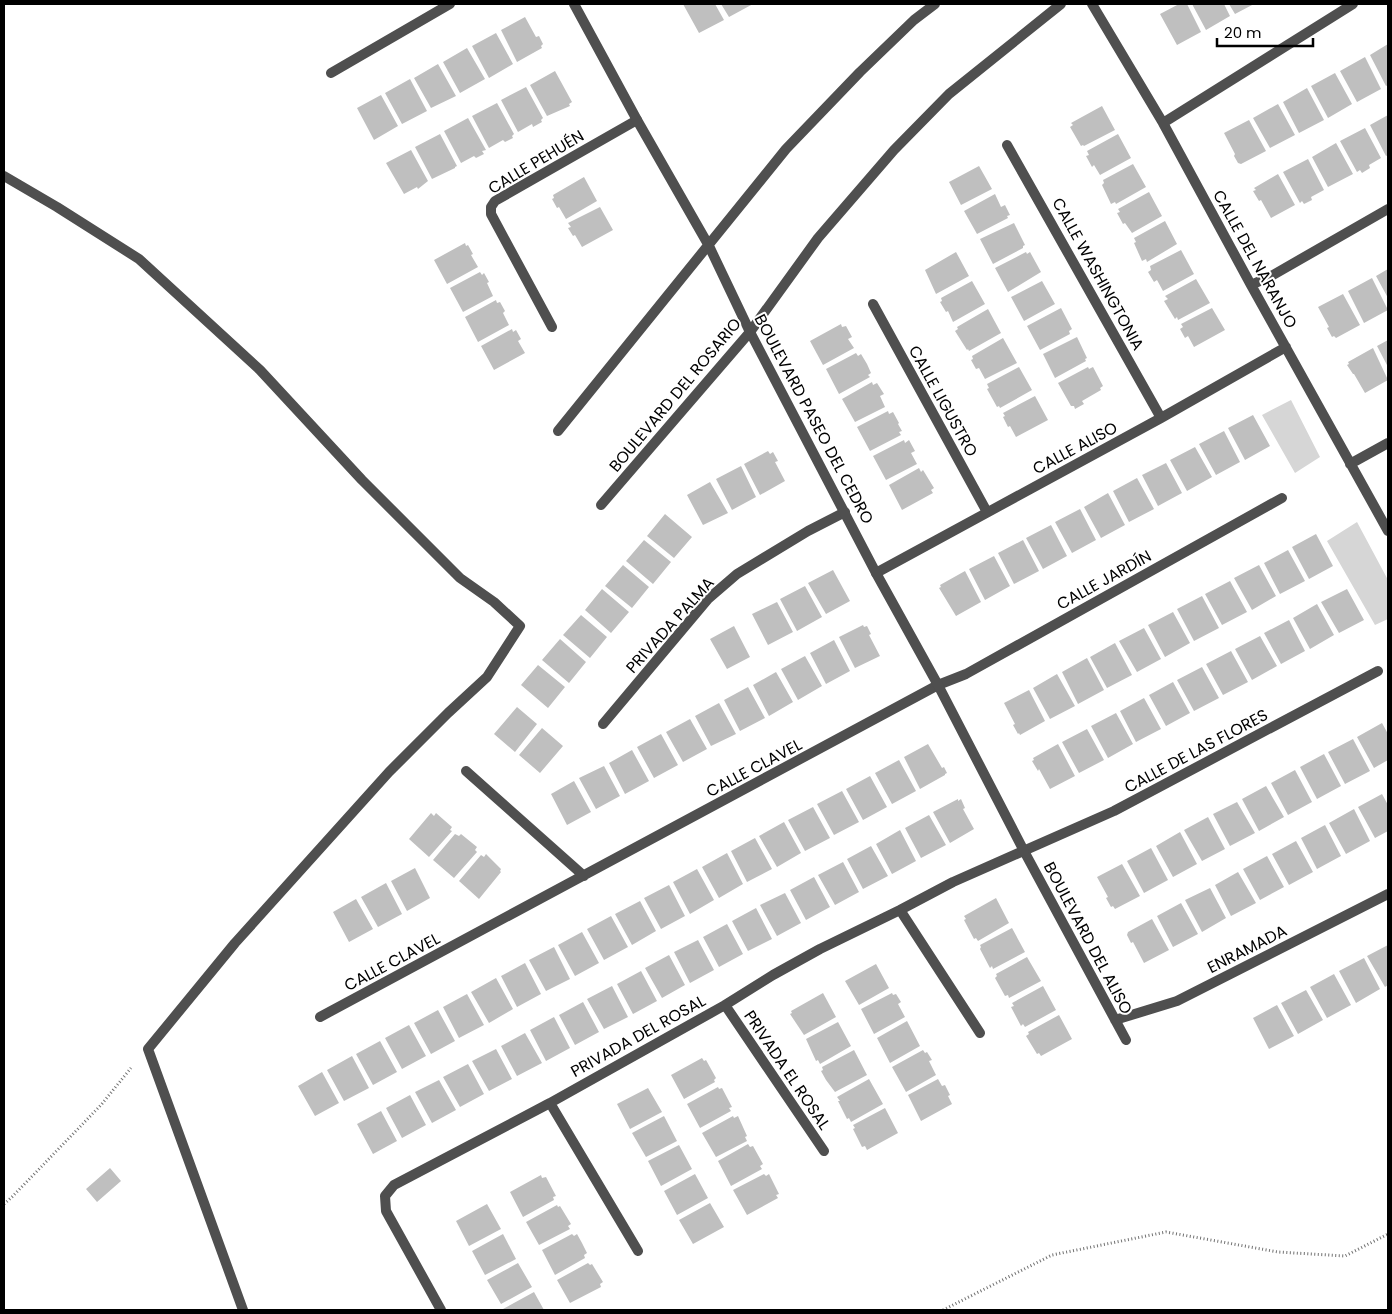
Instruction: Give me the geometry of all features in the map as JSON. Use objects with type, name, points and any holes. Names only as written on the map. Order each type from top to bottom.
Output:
[{"type":"street","points":[[332,73],[450,4]]},
{"type":"street","name":"BOULEVARD PASEO DEL CEDRO","points":[[574,4],[709,246],[750,332],[1024,851]]},
{"type":"street","points":[[558,431],[786,149],[860,72],[914,20],[935,4]]},
{"type":"street","name":"BOULEVARD DEL ROSARIO","points":[[601,505],[750,332],[818,238],[894,150],[949,94],[1061,4]]},
{"type":"street","name":"CALLE DEL NARANJO","points":[[1092,4],[1163,123],[1388,531]]},
{"type":"street","points":[[1163,123],[1353,4]]},
{"type":"street","name":"CALLE PEHUÉN","points":[[552,328],[491,214],[491,207],[495,201],[637,120]]},
{"type":"street","name":"CALLE WASHINGTONIA","points":[[1007,145],[1161,418]]},
{"type":"street","points":[[4,176],[139,259],[260,370],[362,480],[460,578],[494,602],[520,626],[487,677],[389,772],[235,943],[148,1049],[243,1310]]},
{"type":"street","points":[[1251,285],[1273,275],[1388,209]]},
{"type":"street","name":"CALLE LIGUSTRO","points":[[873,304],[987,512]]},
{"type":"street","name":"CALLE ALISO","points":[[876,573],[1161,418],[1286,347]]},
{"type":"street","points":[[1350,464],[1388,442]]},
{"type":"street","name":"CALLE JARDÍN","points":[[938,685],[966,674],[1282,498]]},
{"type":"street","name":"PRIVADA PALMA","points":[[604,724],[708,599],[737,574],[808,530],[845,512]]},
{"type":"street","name":"CALLE DE LAS FLORES","points":[[1024,851],[1114,811],[1378,671]]},
{"type":"street","name":"CALLE CLAVEL","points":[[320,1017],[938,685]]},
{"type":"street","points":[[466,771],[584,876]]},
{"type":"street","name":"PRIVADA DEL ROSAL","points":[[441,1310],[386,1211],[385,1196],[394,1185],[550,1103],[725,1005],[820,949],[953,882],[1024,851]]},
{"type":"street","name":"BOULEVARD DEL ALISO","points":[[1024,851],[1126,1040]]},
{"type":"street","name":"ENRAMADA","points":[[1115,1020],[1177,1001],[1388,894]]},
{"type":"street","points":[[900,910],[980,1034]]},
{"type":"street","name":"PRIVADA EL ROSAL","points":[[725,1005],[824,1151]]},
{"type":"street","points":[[550,1103],[638,1251]]},
{"type":"path","points":[[4,1204],[102,1105],[148,1049]]},
{"type":"path","points":[[943,1310],[1052,1255],[1166,1232],[1278,1252],[1345,1256],[1388,1234]]},
{"type":"shaded area","points":[[1291,400],[1320,457],[1295,473],[1262,415]]},
{"type":"shaded area","points":[[1357,522],[1388,580],[1388,619],[1375,625],[1327,541]]},
{"type":"building","points":[[683,4],[715,4],[724,20],[699,33]]},
{"type":"building","points":[[721,4],[753,4],[729,17]]},
{"type":"building","points":[[1179,4],[1187,4],[1201,32],[1177,45],[1160,14]]},
{"type":"building","points":[[1192,4],[1224,4],[1230,16],[1206,30]]},
{"type":"building","points":[[1229,4],[1254,4],[1235,14]]},
{"type":"building","points":[[525,17],[536,37],[539,36],[543,44],[542,48],[517,62],[501,30]]},
{"type":"building","points":[[496,33],[513,64],[489,78],[472,46]]},
{"type":"building","points":[[1388,44],[1388,85],[1386,86],[1370,55]]},
{"type":"building","points":[[467,48],[485,79],[460,93],[443,62]]},
{"type":"building","points":[[1365,57],[1381,89],[1357,102],[1340,71]]},
{"type":"building","points":[[438,64],[456,96],[431,108],[414,78]]},
{"type":"building","points":[[555,71],[572,102],[569,104],[570,106],[547,116],[530,85]]},
{"type":"building","points":[[1335,73],[1352,104],[1328,118],[1311,86]]},
{"type":"building","points":[[410,79],[427,111],[402,124],[385,93]]},
{"type":"building","points":[[526,87],[543,118],[542,122],[533,127],[532,124],[518,132],[501,100]]},
{"type":"building","points":[[1307,88],[1324,120],[1299,133],[1283,102]]},
{"type":"building","points":[[381,95],[398,126],[374,140],[357,108]]},
{"type":"building","points":[[497,103],[514,134],[513,138],[505,142],[503,140],[489,148],[472,116]]},
{"type":"building","points":[[1278,104],[1295,135],[1270,148],[1253,118]]},
{"type":"building","points":[[1102,106],[1115,130],[1081,146],[1070,127],[1073,125],[1071,123]]},
{"type":"building","points":[[1388,115],[1388,155],[1386,156],[1370,125]]},
{"type":"building","points":[[468,118],[486,150],[482,151],[484,154],[476,158],[474,156],[461,163],[444,131]]},
{"type":"building","points":[[1249,120],[1266,151],[1241,164],[1238,163],[1234,156],[1235,154],[1224,133]]},
{"type":"building","points":[[1365,128],[1381,158],[1369,165],[1370,168],[1362,173],[1360,170],[1357,172],[1340,141]]},
{"type":"building","points":[[440,134],[457,166],[432,179],[415,147]]},
{"type":"building","points":[[1118,134],[1131,158],[1100,175],[1094,165],[1092,167],[1086,156],[1089,155],[1087,151]]},
{"type":"building","points":[[1336,143],[1353,174],[1328,187],[1312,157]]},
{"type":"building","points":[[411,150],[428,181],[418,189],[417,187],[404,194],[386,163]]},
{"type":"building","points":[[1308,159],[1324,190],[1311,197],[1312,200],[1304,204],[1302,201],[1300,203],[1283,172]]},
{"type":"building","points":[[1133,164],[1146,187],[1116,204],[1115,202],[1111,204],[1102,185],[1104,183],[1103,180]]},
{"type":"building","points":[[979,166],[992,189],[961,205],[949,182]]},
{"type":"building","points":[[1278,174],[1295,205],[1271,218],[1261,200],[1259,201],[1253,191],[1256,190],[1254,188]]},
{"type":"building","points":[[584,177],[597,201],[566,219],[552,199],[554,198],[553,195]]},
{"type":"building","points":[[1149,192],[1162,216],[1132,233],[1125,223],[1123,224],[1117,213],[1120,212],[1118,209]]},
{"type":"building","points":[[995,194],[1001,207],[1005,205],[1010,215],[1007,216],[1008,218],[977,234],[964,211]]},
{"type":"building","points":[[600,207],[613,230],[582,247],[568,228],[571,227],[568,223]]},
{"type":"building","points":[[1165,221],[1177,244],[1147,262],[1146,259],[1142,261],[1134,243],[1136,242],[1134,238]]},
{"type":"building","points":[[1014,223],[1025,245],[1023,248],[993,264],[980,239]]},
{"type":"building","points":[[465,243],[473,254],[471,255],[478,267],[447,284],[434,260]]},
{"type":"building","points":[[1181,250],[1194,274],[1163,291],[1157,280],[1154,282],[1148,272],[1151,270],[1150,266]]},
{"type":"building","points":[[956,252],[969,276],[936,294],[925,270]]},
{"type":"building","points":[[1026,252],[1027,254],[1030,252],[1041,272],[1008,292],[995,268]]},
{"type":"building","points":[[1388,269],[1388,298],[1376,276]]},
{"type":"building","points":[[480,272],[482,275],[484,273],[489,282],[487,283],[493,296],[463,312],[450,288]]},
{"type":"building","points":[[1372,278],[1388,310],[1364,323],[1348,291]]},
{"type":"building","points":[[1196,279],[1210,303],[1178,320],[1177,317],[1175,319],[1164,301],[1168,299],[1165,296]]},
{"type":"building","points":[[972,281],[985,304],[953,322],[948,311],[946,312],[940,302],[942,301],[941,298]]},
{"type":"building","points":[[1042,281],[1055,304],[1024,321],[1011,297]]},
{"type":"building","points":[[1343,294],[1360,325],[1336,338],[1332,337],[1327,328],[1329,327],[1318,307]]},
{"type":"building","points":[[496,300],[497,303],[500,302],[505,311],[503,313],[509,325],[478,342],[465,317]]},
{"type":"building","points":[[1061,308],[1072,329],[1069,331],[1070,334],[1040,350],[1027,326]]},
{"type":"building","points":[[1212,308],[1225,330],[1194,347],[1188,336],[1185,338],[1180,329],[1183,327],[1181,324]]},
{"type":"building","points":[[988,309],[1001,333],[969,351],[955,331],[958,329],[957,327]]},
{"type":"building","points":[[841,324],[842,327],[846,326],[852,337],[848,339],[854,348],[823,365],[810,341]]},
{"type":"building","points":[[512,329],[513,332],[516,330],[521,339],[518,341],[525,353],[494,370],[481,346]]},
{"type":"building","points":[[1077,337],[1087,358],[1085,359],[1086,361],[1055,378],[1043,354]]},
{"type":"building","points":[[1003,338],[1017,363],[985,379],[979,368],[976,369],[971,360],[973,359],[972,356]]},
{"type":"building","points":[[1388,340],[1388,367],[1377,346]]},
{"type":"building","points":[[1373,348],[1388,380],[1365,393],[1347,365],[1349,364],[1348,362]]},
{"type":"building","points":[[856,353],[858,356],[861,354],[867,364],[871,373],[868,375],[870,377],[839,394],[826,369]]},
{"type":"building","points":[[1019,367],[1032,390],[1000,408],[999,406],[997,407],[987,389],[989,388],[987,384]]},
{"type":"building","points":[[1088,367],[1089,369],[1093,367],[1103,386],[1100,388],[1101,390],[1082,401],[1084,404],[1075,409],[1074,406],[1071,406],[1058,383]]},
{"type":"building","points":[[872,382],[873,385],[877,383],[884,394],[880,396],[885,407],[855,422],[842,399]]},
{"type":"building","points":[[1035,396],[1048,420],[1016,437],[1010,426],[1008,427],[1003,413]]},
{"type":"building","points":[[888,411],[889,414],[893,412],[899,423],[902,431],[899,432],[901,435],[870,451],[857,427]]},
{"type":"building","points":[[1253,415],[1270,446],[1245,460],[1228,428]]},
{"type":"building","points":[[1224,431],[1240,462],[1216,475],[1199,444]]},
{"type":"building","points":[[904,440],[905,443],[909,440],[915,451],[911,453],[917,464],[886,480],[873,456]]},
{"type":"building","points":[[1195,447],[1212,477],[1187,491],[1170,460]]},
{"type":"building","points":[[768,451],[770,454],[773,452],[778,461],[775,462],[785,481],[760,495],[744,464]]},
{"type":"building","points":[[1166,463],[1182,493],[1158,506],[1142,475]]},
{"type":"building","points":[[741,466],[756,497],[732,510],[716,479]]},
{"type":"building","points":[[919,468],[921,472],[923,470],[934,488],[931,490],[933,493],[902,510],[889,485]]},
{"type":"building","points":[[1137,478],[1154,509],[1129,522],[1113,491]]},
{"type":"building","points":[[710,482],[728,513],[703,525],[687,495]]},
{"type":"building","points":[[1108,493],[1125,525],[1101,538],[1084,507]]},
{"type":"building","points":[[1080,509],[1096,540],[1072,553],[1055,522]]},
{"type":"building","points":[[665,514],[692,537],[674,558],[647,536]]},
{"type":"building","points":[[1051,525],[1067,556],[1043,569],[1026,538]]},
{"type":"building","points":[[1316,534],[1333,566],[1309,579],[1292,547]]},
{"type":"building","points":[[644,540],[671,562],[653,584],[626,561]]},
{"type":"building","points":[[1023,540],[1039,571],[1014,584],[998,553]]},
{"type":"building","points":[[1288,550],[1305,581],[1280,594],[1264,563]]},
{"type":"building","points":[[994,556],[1010,586],[985,600],[969,569]]},
{"type":"building","points":[[623,565],[649,587],[632,608],[605,586]]},
{"type":"building","points":[[1259,565],[1276,596],[1252,610],[1234,578]]},
{"type":"building","points":[[833,570],[850,601],[826,614],[808,583]]},
{"type":"building","points":[[965,571],[981,602],[956,616],[939,588],[941,587],[940,585]]},
{"type":"building","points":[[1230,581],[1247,612],[1222,625],[1205,594]]},
{"type":"building","points":[[805,586],[822,617],[797,631],[780,599]]},
{"type":"building","points":[[602,589],[629,612],[611,633],[585,610]]},
{"type":"building","points":[[1347,589],[1364,620],[1339,633],[1321,602]]},
{"type":"building","points":[[1202,596],[1219,628],[1194,641],[1177,609]]},
{"type":"building","points":[[777,602],[793,632],[768,645],[752,614]]},
{"type":"building","points":[[1317,604],[1334,635],[1310,649],[1293,618]]},
{"type":"building","points":[[1173,612],[1190,643],[1165,657],[1148,625]]},
{"type":"building","points":[[581,615],[607,637],[590,658],[563,635]]},
{"type":"building","points":[[1289,620],[1305,651],[1281,664],[1264,633]]},
{"type":"building","points":[[863,625],[864,627],[867,626],[871,634],[869,635],[880,656],[855,668],[839,637]]},
{"type":"building","points":[[734,626],[750,657],[727,669],[710,639]]},
{"type":"building","points":[[1144,628],[1161,659],[1137,672],[1119,641]]},
{"type":"building","points":[[1260,636],[1277,666],[1252,680],[1235,649]]},
{"type":"building","points":[[560,639],[586,662],[569,683],[542,660]]},
{"type":"building","points":[[834,640],[850,671],[826,684],[810,653]]},
{"type":"building","points":[[1115,643],[1132,675],[1107,688],[1090,657]]},
{"type":"building","points":[[1231,651],[1248,682],[1223,695],[1206,664]]},
{"type":"building","points":[[805,656],[822,686],[798,700],[781,669]]},
{"type":"building","points":[[1087,658],[1104,690],[1078,704],[1062,672]]},
{"type":"building","points":[[538,665],[565,687],[548,708],[521,685]]},
{"type":"building","points":[[1202,667],[1219,698],[1194,711],[1177,680]]},
{"type":"building","points":[[776,672],[793,702],[769,716],[753,685]]},
{"type":"building","points":[[1057,674],[1075,706],[1050,719],[1033,688]]},
{"type":"building","points":[[1173,682],[1190,713],[1166,726],[1149,695]]},
{"type":"building","points":[[748,687],[765,718],[740,731],[724,700]]},
{"type":"building","points":[[1029,690],[1045,721],[1020,735],[1013,725],[1015,724],[1004,703]]},
{"type":"building","points":[[1144,698],[1161,729],[1136,742],[1120,711]]},
{"type":"building","points":[[719,703],[736,734],[711,746],[695,716]]},
{"type":"building","points":[[517,707],[537,724],[515,752],[494,734]]},
{"type":"building","points":[[1116,713],[1133,744],[1108,758],[1091,726]]},
{"type":"building","points":[[690,719],[707,749],[683,762],[666,732]]},
{"type":"building","points":[[1382,723],[1388,734],[1388,760],[1374,768],[1357,737]]},
{"type":"building","points":[[542,728],[563,746],[540,773],[519,755]]},
{"type":"building","points":[[1087,729],[1104,760],[1079,773],[1062,742]]},
{"type":"building","points":[[661,734],[678,765],[654,778],[637,747]]},
{"type":"building","points":[[1353,739],[1370,771],[1345,784],[1328,752]]},
{"type":"building","points":[[928,744],[947,773],[920,789],[904,757]]},
{"type":"building","points":[[1058,744],[1075,776],[1050,789],[1039,769],[1038,771],[1032,761],[1034,760],[1033,758]]},
{"type":"building","points":[[632,750],[649,781],[625,794],[609,763]]},
{"type":"building","points":[[1324,754],[1341,786],[1317,799],[1300,767]]},
{"type":"building","points":[[899,760],[916,791],[892,804],[875,773]]},
{"type":"building","points":[[604,766],[620,796],[596,809],[579,778]]},
{"type":"building","points":[[1295,770],[1312,802],[1288,815],[1271,783]]},
{"type":"building","points":[[870,776],[887,807],[863,820],[846,789]]},
{"type":"building","points":[[574,781],[591,812],[567,825],[551,794]]},
{"type":"building","points":[[1266,786],[1284,817],[1259,831],[1242,799]]},
{"type":"building","points":[[842,791],[859,822],[834,835],[817,804]]},
{"type":"building","points":[[1382,794],[1388,805],[1388,831],[1375,838],[1358,807]]},
{"type":"building","points":[[958,799],[958,801],[961,799],[965,808],[963,809],[974,829],[950,843],[933,812]]},
{"type":"building","points":[[1237,802],[1255,833],[1230,846],[1213,814]]},
{"type":"building","points":[[813,807],[830,838],[805,851],[788,820]]},
{"type":"building","points":[[1354,809],[1370,841],[1346,854],[1329,823]]},
{"type":"building","points":[[431,813],[434,816],[436,813],[452,827],[450,830],[452,831],[429,857],[409,839]]},
{"type":"building","points":[[929,815],[946,845],[921,858],[905,828]]},
{"type":"building","points":[[1208,817],[1225,849],[1202,861],[1184,830]]},
{"type":"building","points":[[784,822],[801,853],[777,867],[759,836]]},
{"type":"building","points":[[1325,825],[1341,856],[1317,869],[1301,838]]},
{"type":"building","points":[[900,830],[916,861],[892,874],[876,844]]},
{"type":"building","points":[[1180,832],[1197,864],[1173,877],[1156,846]]},
{"type":"building","points":[[455,834],[459,836],[461,834],[477,847],[475,850],[477,852],[454,878],[433,860]]},
{"type":"building","points":[[755,838],[772,869],[747,882],[731,851]]},
{"type":"building","points":[[1296,841],[1313,872],[1289,885],[1272,854]]},
{"type":"building","points":[[871,846],[888,876],[863,889],[847,859]]},
{"type":"building","points":[[1151,848],[1168,880],[1144,893],[1127,861]]},
{"type":"building","points":[[727,853],[743,884],[719,898],[702,867]]},
{"type":"building","points":[[486,854],[501,869],[501,872],[479,899],[459,881],[481,855],[484,857]]},
{"type":"building","points":[[1267,856],[1284,887],[1260,900],[1243,869]]},
{"type":"building","points":[[843,862],[859,892],[835,905],[818,875]]},
{"type":"building","points":[[1122,864],[1140,896],[1115,909],[1113,906],[1111,907],[1106,898],[1108,897],[1097,877]]},
{"type":"building","points":[[415,868],[430,898],[407,911],[391,881]]},
{"type":"building","points":[[697,869],[714,900],[690,914],[673,882]]},
{"type":"building","points":[[1238,872],[1256,903],[1231,916],[1215,885]]},
{"type":"building","points":[[814,877],[830,907],[806,920],[790,890]]},
{"type":"building","points":[[386,883],[402,914],[378,927],[361,897]]},
{"type":"building","points":[[669,885],[685,916],[661,929],[644,898]]},
{"type":"building","points":[[1210,888],[1226,918],[1202,932],[1185,900]]},
{"type":"building","points":[[785,893],[801,923],[777,936],[760,905]]},
{"type":"building","points":[[996,898],[1009,923],[978,941],[976,938],[974,939],[964,920],[966,919],[964,916]]},
{"type":"building","points":[[356,899],[373,929],[349,942],[333,912]]},
{"type":"building","points":[[640,901],[656,931],[632,945],[615,914]]},
{"type":"building","points":[[1181,903],[1198,934],[1173,947],[1157,916]]},
{"type":"building","points":[[756,908],[772,939],[748,951],[732,921]]},
{"type":"building","points":[[611,916],[628,947],[604,960],[587,929]]},
{"type":"building","points":[[1152,919],[1169,950],[1144,963],[1127,935],[1128,932]]},
{"type":"building","points":[[727,924],[743,954],[719,967],[703,937]]},
{"type":"building","points":[[1012,928],[1025,952],[993,969],[992,966],[990,968],[980,949],[980,945]]},
{"type":"building","points":[[582,932],[599,963],[575,976],[558,945]]},
{"type":"building","points":[[698,940],[714,970],[690,983],[674,952]]},
{"type":"building","points":[[1388,945],[1388,985],[1385,987],[1367,956]]},
{"type":"building","points":[[554,947],[570,979],[546,991],[529,960]]},
{"type":"building","points":[[669,955],[685,985],[662,998],[645,968]]},
{"type":"building","points":[[1027,957],[1041,981],[1009,998],[1008,995],[1005,996],[995,978],[996,974]]},
{"type":"building","points":[[1364,958],[1380,989],[1356,1003],[1339,971]]},
{"type":"building","points":[[525,963],[541,994],[517,1007],[501,976]]},
{"type":"building","points":[[876,964],[889,988],[859,1005],[845,981]]},
{"type":"building","points":[[641,971],[657,1001],[633,1014],[617,984]]},
{"type":"building","points":[[1334,974],[1351,1005],[1327,1018],[1310,987]]},
{"type":"building","points":[[496,978],[513,1009],[489,1023],[471,992]]},
{"type":"building","points":[[612,986],[628,1017],[604,1029],[587,999]]},
{"type":"building","points":[[1043,986],[1056,1010],[1025,1027],[1023,1024],[1021,1026],[1011,1007],[1014,1006],[1012,1003]]},
{"type":"building","points":[[1306,990],[1323,1020],[1298,1034],[1281,1003]]},
{"type":"building","points":[[823,993],[836,1017],[804,1035],[790,1014],[792,1013],[791,1011]]},
{"type":"building","points":[[892,993],[893,995],[896,994],[901,1002],[898,1004],[905,1017],[874,1034],[861,1009]]},
{"type":"building","points":[[467,994],[484,1025],[459,1038],[443,1007]]},
{"type":"building","points":[[583,1002],[599,1032],[575,1045],[559,1015]]},
{"type":"building","points":[[1277,1005],[1294,1036],[1269,1049],[1253,1018]]},
{"type":"building","points":[[438,1010],[455,1041],[431,1054],[414,1023]]},
{"type":"building","points":[[1059,1015],[1072,1039],[1041,1056],[1039,1053],[1037,1054],[1026,1036],[1029,1034],[1028,1032]]},
{"type":"building","points":[[554,1017],[570,1048],[546,1061],[530,1030]]},
{"type":"building","points":[[907,1021],[920,1046],[890,1063],[877,1038]]},
{"type":"building","points":[[838,1022],[851,1046],[820,1064],[818,1060],[816,1061],[806,1039]]},
{"type":"building","points":[[409,1025],[426,1056],[402,1069],[385,1038]]},
{"type":"building","points":[[525,1033],[542,1063],[517,1076],[501,1046]]},
{"type":"building","points":[[380,1041],[397,1072],[373,1085],[356,1054]]},
{"type":"building","points":[[496,1049],[512,1079],[489,1091],[472,1061]]},
{"type":"building","points":[[854,1050],[867,1075],[835,1092],[821,1071],[823,1070],[822,1067]]},
{"type":"building","points":[[923,1050],[925,1053],[927,1052],[932,1060],[929,1061],[936,1075],[906,1092],[892,1067]]},
{"type":"building","points":[[352,1056],[369,1088],[344,1101],[327,1070]]},
{"type":"building","points":[[702,1058],[704,1061],[706,1060],[716,1078],[715,1082],[684,1099],[671,1075]]},
{"type":"building","points":[[468,1064],[484,1094],[460,1107],[443,1077]]},
{"type":"building","points":[[322,1072],[339,1103],[315,1116],[298,1086]]},
{"type":"building","points":[[869,1079],[883,1104],[851,1122],[849,1118],[847,1119],[837,1097]]},
{"type":"building","points":[[938,1079],[942,1086],[945,1085],[952,1104],[921,1121],[908,1095]]},
{"type":"building","points":[[439,1080],[456,1110],[432,1123],[415,1092]]},
{"type":"building","points":[[718,1087],[719,1089],[722,1088],[732,1107],[729,1108],[731,1111],[700,1128],[687,1104]]},
{"type":"building","points":[[648,1088],[662,1112],[630,1129],[617,1104]]},
{"type":"building","points":[[410,1095],[426,1125],[402,1138],[386,1108]]},
{"type":"building","points":[[885,1108],[898,1133],[867,1150],[865,1146],[862,1147],[853,1129],[855,1128],[853,1125]]},
{"type":"building","points":[[381,1111],[397,1141],[373,1154],[357,1124]]},
{"type":"building","points":[[664,1116],[677,1141],[646,1157],[632,1133]]},
{"type":"building","points":[[733,1116],[734,1118],[738,1116],[747,1136],[745,1137],[747,1141],[716,1157],[702,1133]]},
{"type":"building","points":[[748,1144],[750,1147],[753,1146],[763,1164],[760,1166],[762,1169],[731,1186],[718,1161]]},
{"type":"building","points":[[679,1145],[692,1169],[661,1186],[648,1161]]},
{"type":"building","points":[[110,1168],[121,1181],[97,1202],[86,1189]]},
{"type":"building","points":[[695,1174],[708,1198],[677,1215],[664,1191]]},
{"type":"building","points":[[764,1174],[766,1176],[769,1174],[779,1194],[776,1195],[778,1198],[747,1215],[733,1190]]},
{"type":"building","points":[[541,1175],[542,1178],[546,1177],[556,1196],[553,1197],[554,1200],[523,1217],[510,1192]]},
{"type":"building","points":[[710,1203],[724,1227],[693,1244],[679,1220]]},
{"type":"building","points":[[487,1204],[501,1229],[469,1246],[456,1221]]},
{"type":"building","points":[[557,1205],[558,1207],[560,1206],[571,1224],[568,1226],[570,1229],[539,1245],[526,1222]]},
{"type":"building","points":[[503,1234],[516,1259],[485,1275],[472,1251]]},
{"type":"building","points":[[572,1234],[574,1236],[577,1234],[582,1243],[587,1253],[584,1255],[585,1258],[555,1275],[542,1250]]},
{"type":"building","points":[[518,1263],[532,1287],[501,1304],[487,1280]]},
{"type":"building","points":[[588,1263],[592,1264],[603,1282],[600,1284],[601,1287],[570,1303],[557,1280]]},
{"type":"building","points":[[534,1292],[544,1310],[503,1309]]}]
